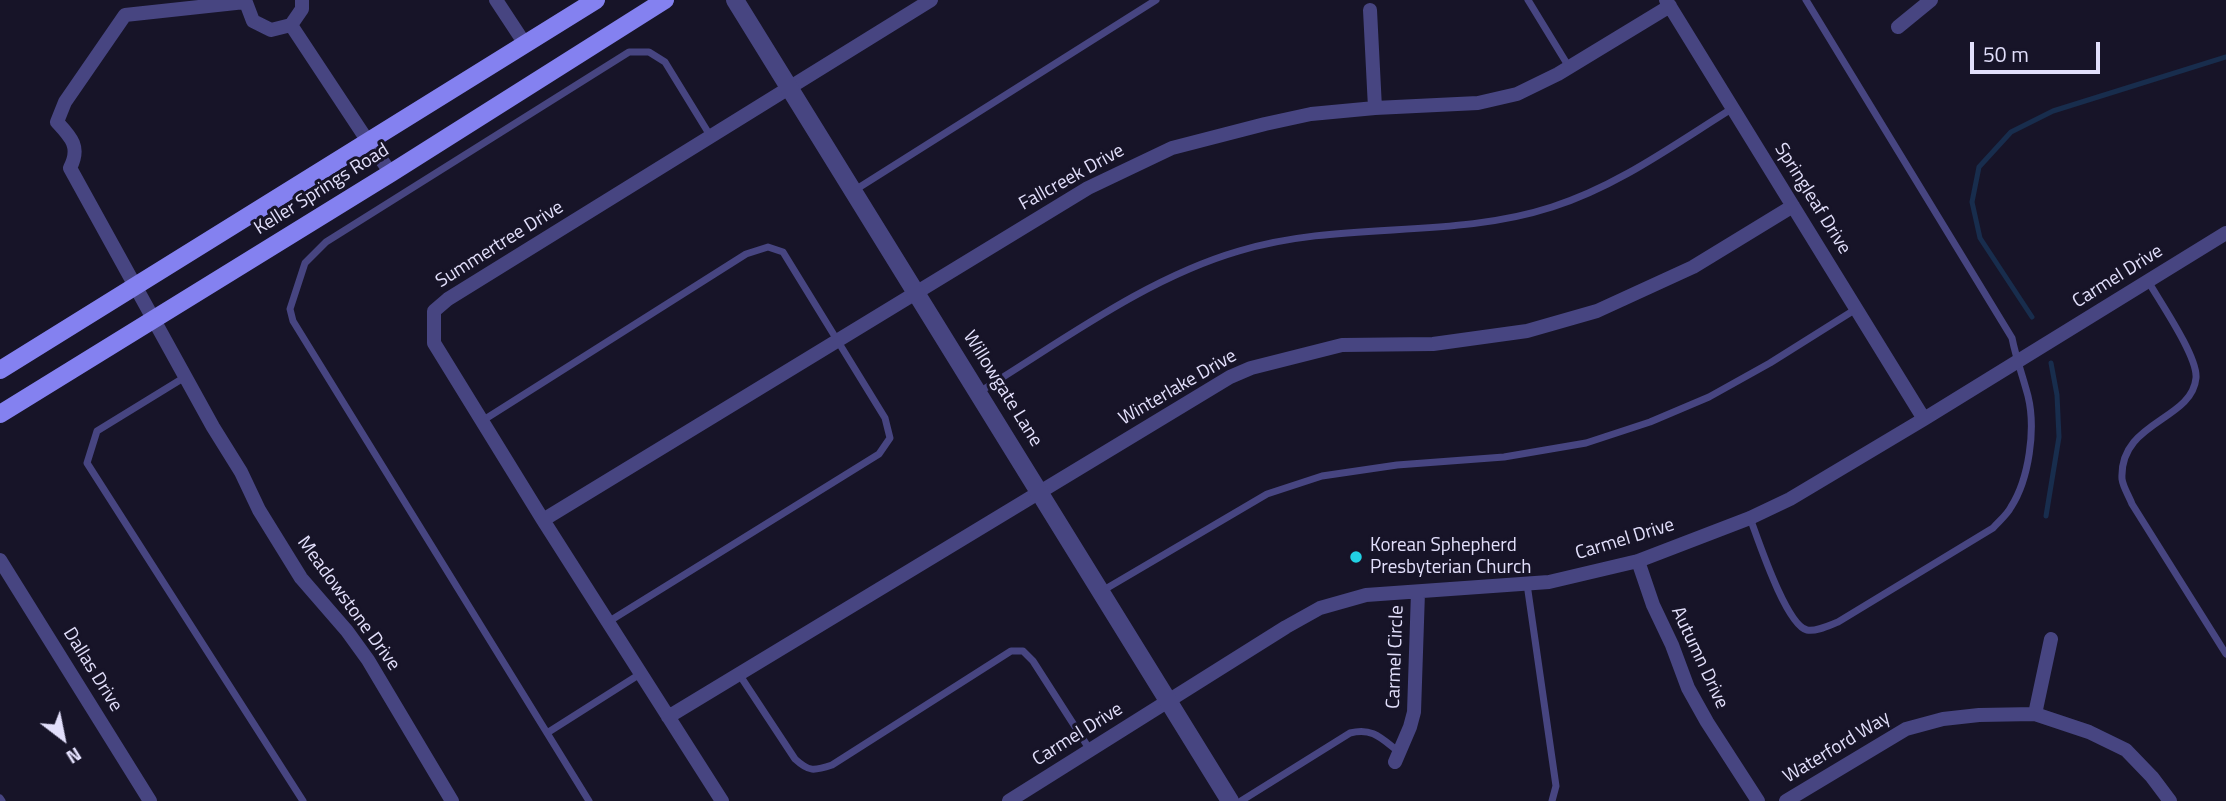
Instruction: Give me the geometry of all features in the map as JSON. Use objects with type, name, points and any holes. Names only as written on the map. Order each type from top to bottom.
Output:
[{"type":"main road","name":"Keller Springs Road","points":[[0,370],[596,0]]},
{"type":"main road","name":"Keller Springs Road","points":[[0,414],[665,0]]},
{"type":"street","points":[[245,1],[253,21],[271,30],[291,25],[302,9],[302,0]]},
{"type":"street","points":[[496,0],[525,44]]},
{"type":"street","name":"Willowgate Lane","points":[[735,0],[1230,801]]},
{"type":"street","name":"Summertree Drive","points":[[722,801],[542,520],[434,343],[434,311],[448,299],[931,0]]},
{"type":"street","points":[[1898,27],[1931,0]]},
{"type":"street","name":"Meadowstone Drive","points":[[245,1],[125,15],[65,103],[57,122],[72,138],[75,157],[70,168],[185,377],[242,472],[259,510],[301,578],[368,660],[452,801]]},
{"type":"street","name":"Fallcreek Drive","points":[[542,520],[1088,188],[1172,148],[1311,114],[1478,103],[1517,94],[1569,67],[1668,3]]},
{"type":"street","name":"Springleaf Drive","points":[[1668,3],[1924,419]]},
{"type":"street","points":[[1370,10],[1376,108]]},
{"type":"street","points":[[291,25],[391,173]]},
{"type":"street","name":"Winterlake Drive","points":[[667,718],[1230,377],[1251,368],[1342,345],[1433,344],[1527,331],[1597,312],[1693,267],[1793,206]]},
{"type":"street","name":"Carmel Drive","points":[[1009,801],[1320,608],[1366,595],[1549,582],[1638,561],[1750,518],[1790,499],[1924,419],[2226,233]]},
{"type":"street","name":"Dallas Drive","points":[[0,560],[150,801]]},
{"type":"street","name":"Autumn Drive","points":[[1638,561],[1653,605],[1688,688],[1758,801]]},
{"type":"street","name":"Carmel Circle","points":[[1397,757],[1414,712],[1418,592]]},
{"type":"street","points":[[2035,714],[2051,639]]},
{"type":"street","name":"Waterford Way","points":[[1786,801],[1906,729],[1943,719],[2035,714],[2089,732],[2126,750],[2170,801]]},
{"type":"lane","points":[[855,191],[1156,0]]},
{"type":"lane","points":[[1528,0],[1569,67]]},
{"type":"lane","points":[[1750,518],[1784,604],[1798,624],[1807,630],[1822,628],[1839,622],[1993,528],[2011,508],[2023,482],[2032,426],[2028,396],[2016,362],[2012,338],[1806,0]]},
{"type":"lane","points":[[589,801],[300,333],[290,309],[305,263],[314,251],[629,52],[649,52],[665,62],[710,136]]},
{"type":"lane","points":[[979,392],[1133,297],[1187,271],[1238,251],[1301,236],[1437,227],[1493,220],[1551,208],[1629,172],[1734,107]]},
{"type":"lane","points":[[482,421],[746,254],[768,247],[783,252],[885,418],[890,438],[879,454],[607,622]]},
{"type":"lane","points":[[2148,281],[2192,357],[2196,377],[2191,393],[2179,407],[2147,429],[2131,445],[2124,464],[2122,481],[2133,504],[2226,654]]},
{"type":"lane","points":[[1102,591],[1267,494],[1322,476],[1397,465],[1504,457],[1586,443],[1650,422],[1709,397],[1770,363],[1857,308]]},
{"type":"lane","points":[[185,377],[97,431],[87,463],[303,801]]},
{"type":"lane","points":[[1527,583],[1556,786],[1552,801]]},
{"type":"lane","points":[[739,674],[795,759],[805,768],[816,770],[832,765],[1011,651],[1023,651],[1033,661],[1090,750]]},
{"type":"lane","points":[[547,733],[640,674]]},
{"type":"lane","points":[[1241,801],[1350,733],[1362,730],[1377,735],[1397,757]]},
{"type":"waterway","points":[[2032,317],[1980,238],[1972,202],[1979,167],[2011,132],[2053,111],[2226,57]]},
{"type":"waterway","points":[[2046,516],[2059,437],[2057,395],[2051,363]]},
{"type":"place","name":"Korean Sphepherd Presbyterian Church","points":[[1356,557]]}]
